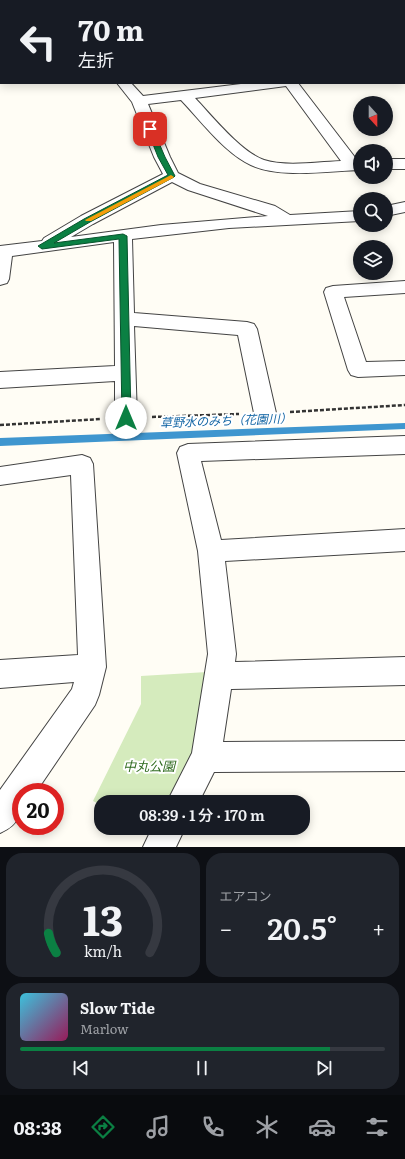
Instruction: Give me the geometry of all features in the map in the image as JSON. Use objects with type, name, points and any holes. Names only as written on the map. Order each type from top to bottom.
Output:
[{"type":"street","points":[[125,84],[138,101],[162,157],[172,176],[194,187],[269,210],[290,219]]},
{"type":"street","points":[[138,101],[275,84]]},
{"type":"street","points":[[292,84],[353,161]]},
{"type":"street","points":[[184,95],[241,153],[258,163],[289,168],[353,165]]},
{"type":"street","points":[[393,164],[405,164]]},
{"type":"street","points":[[42,246],[87,220],[172,176]]},
{"type":"street","points":[[393,210],[405,207]]},
{"type":"street","points":[[0,279],[2,252],[161,230],[229,223],[353,216]]},
{"type":"street","points":[[123,236],[126,418]]},
{"type":"street","points":[[405,287],[333,292],[358,370],[405,368]]},
{"type":"street","points":[[125,319],[247,329],[265,413]]},
{"type":"street","points":[[0,380],[126,373]]},
{"type":"street","points":[[186,795],[206,757],[222,654],[211,550],[188,453],[405,445]]},
{"type":"street","points":[[0,476],[82,464],[92,667],[85,695],[0,817]]},
{"type":"street","points":[[211,550],[405,540]]},
{"type":"street","points":[[0,674],[92,667]]},
{"type":"street","points":[[219,676],[405,671]]},
{"type":"street","points":[[206,757],[405,756]]},
{"type":"path","points":[[0,425],[405,405]]},
{"type":"green space","name":"中丸公園","points":[[207,672],[199,723],[191,756],[185,772],[173,795],[96,795],[141,704],[141,676]]},
{"type":"waterway","name":"草野水のみち（花園川）","points":[[0,442],[405,426]]},
{"type":"slow traffic","points":[[88,220],[171,177]]},
{"type":"route","points":[[126,418],[123,236],[42,246],[87,220],[172,176],[150,129]]}]
